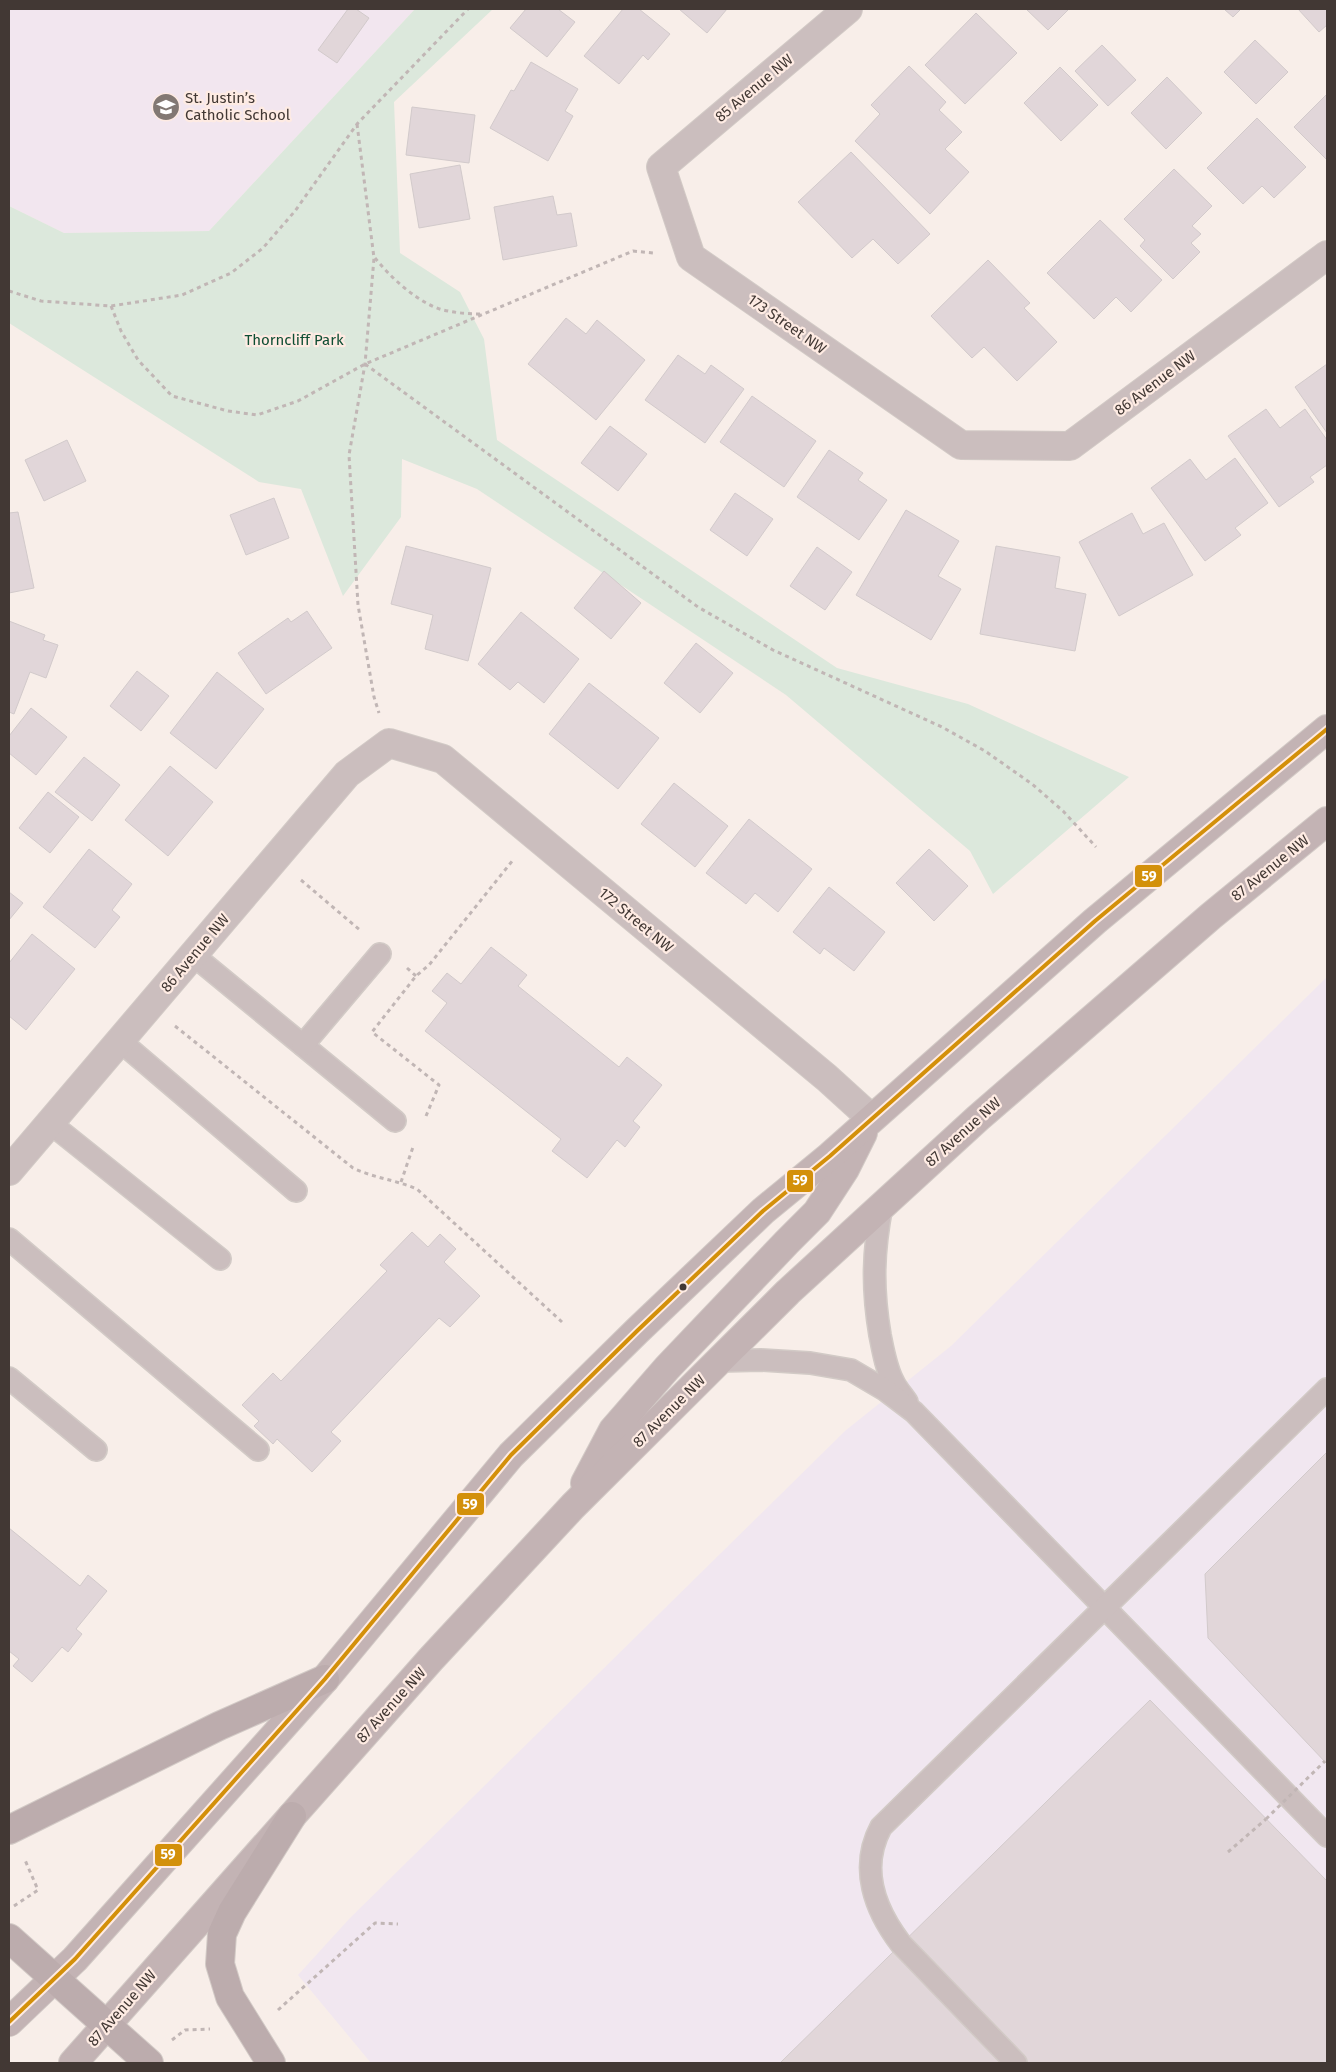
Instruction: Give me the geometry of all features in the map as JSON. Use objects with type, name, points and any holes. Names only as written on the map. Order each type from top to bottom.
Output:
[{"type":"main road","points":[[9,2022],[55,1978],[325,1679],[511,1455],[636,1330],[763,1211],[830,1156],[1096,921],[1327,729]]},
{"type":"main road","name":"87 Avenue NW","points":[[74,2063],[431,1659],[573,1506],[788,1292],[882,1205],[1096,1015],[1211,916],[1327,821]]},
{"type":"main road","points":[[573,1506],[613,1430],[673,1361],[817,1212],[845,1169],[871,1118]]},
{"type":"main road","points":[[10,1830],[219,1726],[325,1679]]},
{"type":"main road","points":[[270,2063],[230,1997],[220,1964],[222,1934],[232,1912],[292,1816]]},
{"type":"main road","points":[[9,1938],[149,2063]]},
{"type":"street","name":"85 Avenue NW","points":[[691,257],[661,167],[848,9]]},
{"type":"street","name":"86 Avenue NW","points":[[961,445],[1070,446],[1327,255]]},
{"type":"street","name":"173 Street NW","points":[[691,257],[961,445]]},
{"type":"street","name":"86 Avenue NW","points":[[9,1171],[347,774],[389,744]]},
{"type":"street","name":"172 Street NW","points":[[389,744],[443,759],[827,1078],[871,1118]]},
{"type":"lane","points":[[303,1045],[380,954]]},
{"type":"lane","points":[[193,955],[395,1121]]},
{"type":"lane","points":[[120,1041],[296,1191]]},
{"type":"lane","points":[[50,1123],[220,1259]]},
{"type":"lane","points":[[882,1205],[873,1266],[877,1318],[883,1352],[893,1382],[914,1412]]},
{"type":"lane","points":[[9,1239],[258,1450]]},
{"type":"lane","points":[[719,1361],[760,1360],[810,1363],[851,1370],[885,1390],[914,1412],[1327,1836]]},
{"type":"lane","points":[[9,1378],[96,1450]]},
{"type":"lane","points":[[1016,2063],[901,1944],[888,1928],[878,1907],[872,1879],[870,1862],[873,1842],[881,1827],[896,1812],[1327,1389]]},
{"type":"path","points":[[9,290],[41,301],[111,306],[182,295],[231,273],[263,248],[295,211],[357,124],[468,9]]},
{"type":"path","points":[[357,124],[374,258],[365,364],[348,455],[358,605],[374,697],[389,744]]},
{"type":"path","points":[[111,306],[121,331],[138,360],[172,396],[228,411],[257,414],[298,401],[365,364],[632,251],[691,257]]},
{"type":"path","points":[[374,258],[389,276],[415,295],[441,309],[458,313],[484,314]]},
{"type":"path","points":[[365,364],[698,607],[773,650],[942,727],[985,751],[1038,789],[1063,811],[1096,847]]},
{"type":"path","points":[[424,1120],[439,1085],[372,1032],[416,976],[429,965],[534,834]]},
{"type":"path","points":[[275,859],[364,933]]},
{"type":"path","points":[[401,963],[416,976]]},
{"type":"path","points":[[150,1006],[353,1168],[368,1175],[401,1182],[417,1189],[562,1322]]},
{"type":"path","points":[[401,1182],[413,1146]]},
{"type":"path","points":[[1228,1852],[1266,1819],[1325,1761]]},
{"type":"path","points":[[9,1912],[17,1903],[38,1890],[10,1830]]},
{"type":"path","points":[[168,2042],[185,2030],[248,2029],[268,2018],[375,1923],[398,1924]]},
{"type":"shaded area","name":"St. Justin’s Catholic School","points":[[9,9],[415,9],[209,231],[64,233],[9,206]]},
{"type":"shaded area","points":[[1327,977],[1327,2063],[371,2063],[298,1975],[350,1918],[845,1431],[951,1346]]},
{"type":"green space","name":"Thorncliff Park","points":[[415,9],[493,9],[394,102],[400,253],[460,292],[484,339],[497,440],[837,668],[968,704],[1129,777],[993,894],[970,851],[786,695],[477,489],[402,459],[401,517],[343,596],[301,489],[259,482],[9,323],[9,206],[64,233],[209,231]]},
{"type":"building","points":[[348,9],[356,9],[369,18],[337,63],[318,50]]},
{"type":"building","points":[[526,9],[558,9],[575,22],[547,57],[510,28]]},
{"type":"building","points":[[623,9],[639,9],[670,34],[648,60],[643,55],[619,84],[584,56]]},
{"type":"building","points":[[679,9],[727,9],[707,33]]},
{"type":"building","points":[[1026,9],[1069,9],[1048,30]]},
{"type":"building","points":[[1224,9],[1241,9],[1233,17]]},
{"type":"building","points":[[1298,9],[1327,9],[1327,25],[1319,32]]},
{"type":"building","points":[[976,13],[1017,53],[965,104],[925,65]]},
{"type":"building","points":[[1255,40],[1288,72],[1256,104],[1224,72]]},
{"type":"building","points":[[1102,45],[1136,80],[1108,106],[1075,71]]},
{"type":"building","points":[[531,62],[578,89],[565,111],[573,116],[548,161],[490,128],[511,90],[514,91]]},
{"type":"building","points":[[909,66],[946,102],[939,110],[962,132],[945,149],[969,172],[930,214],[855,141],[880,114],[871,105]]},
{"type":"building","points":[[1060,67],[1098,105],[1061,141],[1024,103]]},
{"type":"building","points":[[1167,77],[1202,113],[1166,149],[1131,113]]},
{"type":"building","points":[[1327,94],[1327,160],[1294,127]]},
{"type":"building","points":[[412,107],[475,115],[469,163],[406,155]]},
{"type":"building","points":[[1257,118],[1306,167],[1274,198],[1262,186],[1243,204],[1207,168]]},
{"type":"building","points":[[851,152],[930,234],[898,264],[873,239],[852,258],[798,202]]},
{"type":"building","points":[[460,165],[470,219],[419,228],[410,174]]},
{"type":"building","points":[[1174,169],[1212,206],[1192,226],[1201,234],[1191,243],[1200,252],[1173,279],[1140,246],[1145,240],[1124,219]]},
{"type":"building","points":[[553,196],[557,215],[571,213],[577,246],[503,260],[494,207]]},
{"type":"building","points":[[1100,220],[1162,280],[1131,312],[1116,297],[1094,319],[1047,273]]},
{"type":"building","points":[[988,260],[1030,303],[1024,308],[1057,342],[1017,381],[984,347],[972,358],[931,316]]},
{"type":"building","points":[[566,318],[586,334],[597,320],[645,360],[596,420],[528,364]]},
{"type":"building","points":[[678,355],[705,374],[711,365],[744,389],[705,443],[645,400]]},
{"type":"building","points":[[1327,364],[1327,433],[1295,387]]},
{"type":"building","points":[[752,396],[816,441],[784,487],[720,442]]},
{"type":"building","points":[[1266,409],[1280,428],[1305,409],[1327,440],[1327,465],[1310,477],[1314,482],[1279,507],[1228,436]]},
{"type":"building","points":[[610,426],[647,454],[618,491],[581,463]]},
{"type":"building","points":[[67,440],[86,481],[44,501],[25,460]]},
{"type":"building","points":[[829,450],[863,473],[858,480],[887,500],[859,540],[797,497]]},
{"type":"building","points":[[1235,458],[1268,503],[1235,528],[1241,535],[1205,561],[1151,488],[1190,459],[1206,480]]},
{"type":"building","points":[[735,493],[773,519],[747,556],[710,530]]},
{"type":"building","points":[[274,498],[289,538],[246,555],[230,515]]},
{"type":"building","points":[[906,510],[959,541],[938,576],[961,589],[931,640],[856,595]]},
{"type":"building","points":[[18,512],[34,588],[9,593],[9,513]]},
{"type":"building","points":[[1132,513],[1143,534],[1164,523],[1193,575],[1119,616],[1079,542]]},
{"type":"building","points":[[406,546],[491,568],[468,661],[425,649],[433,615],[391,604]]},
{"type":"building","points":[[996,546],[1060,557],[1055,588],[1086,594],[1075,651],[980,634]]},
{"type":"building","points":[[817,547],[852,572],[825,610],[790,586]]},
{"type":"building","points":[[604,571],[641,603],[611,639],[574,608]]},
{"type":"building","points":[[307,611],[332,648],[266,694],[238,653],[288,618],[291,622]]},
{"type":"building","points":[[521,612],[579,659],[544,703],[518,682],[510,690],[478,664]]},
{"type":"building","points":[[9,621],[45,635],[43,640],[58,645],[46,678],[30,672],[14,714],[9,712]]},
{"type":"building","points":[[696,643],[733,673],[700,713],[664,683]]},
{"type":"building","points":[[137,671],[169,696],[141,731],[110,706]]},
{"type":"building","points":[[217,672],[264,709],[216,769],[170,733]]},
{"type":"building","points":[[589,683],[659,738],[618,789],[549,734]]},
{"type":"building","points":[[31,708],[67,737],[36,775],[9,753],[9,736]]},
{"type":"building","points":[[84,757],[120,785],[92,821],[55,792]]},
{"type":"building","points":[[170,766],[213,802],[168,856],[125,820]]},
{"type":"building","points":[[674,783],[728,826],[695,867],[641,824]]},
{"type":"building","points":[[48,792],[79,817],[50,853],[19,828]]},
{"type":"building","points":[[749,819],[812,869],[778,912],[755,893],[746,904],[706,873]]},
{"type":"building","points":[[89,849],[132,884],[112,910],[120,917],[95,948],[43,907]]},
{"type":"building","points":[[929,849],[968,886],[934,921],[896,883]]},
{"type":"building","points":[[829,887],[885,932],[854,971],[824,948],[820,954],[793,932]]},
{"type":"building","points":[[9,892],[23,903],[9,920]]},
{"type":"building","points":[[32,934],[75,969],[26,1030],[9,1016],[9,963]]},
{"type":"building","points":[[491,947],[527,975],[518,986],[619,1067],[627,1057],[662,1085],[633,1121],[640,1127],[625,1147],[617,1140],[587,1178],[552,1151],[561,1139],[425,1031],[447,1003],[432,991],[447,973],[461,984]]},
{"type":"building","points":[[412,1232],[428,1247],[440,1234],[456,1249],[444,1262],[480,1296],[450,1327],[439,1318],[331,1432],[341,1441],[312,1472],[277,1439],[273,1444],[254,1426],[259,1421],[242,1405],[273,1373],[281,1381],[387,1271],[380,1265]]},
{"type":"building","points":[[1327,1452],[1327,1764],[1208,1638],[1205,1574]]},
{"type":"building","points":[[9,1528],[80,1586],[88,1575],[107,1591],[76,1629],[82,1634],[68,1652],[62,1647],[32,1682],[13,1666],[19,1659],[9,1651]]},
{"type":"building","points":[[1150,1700],[1327,1881],[1327,2063],[780,2063]]},
{"type":"transit line","name":"59","points":[[9,2022],[75,1959],[325,1679],[511,1455],[637,1331],[763,1211],[830,1156],[1095,921],[1327,729]]},
{"type":"place","name":"St. Justin’s Catholic School","points":[[166,107]]}]
